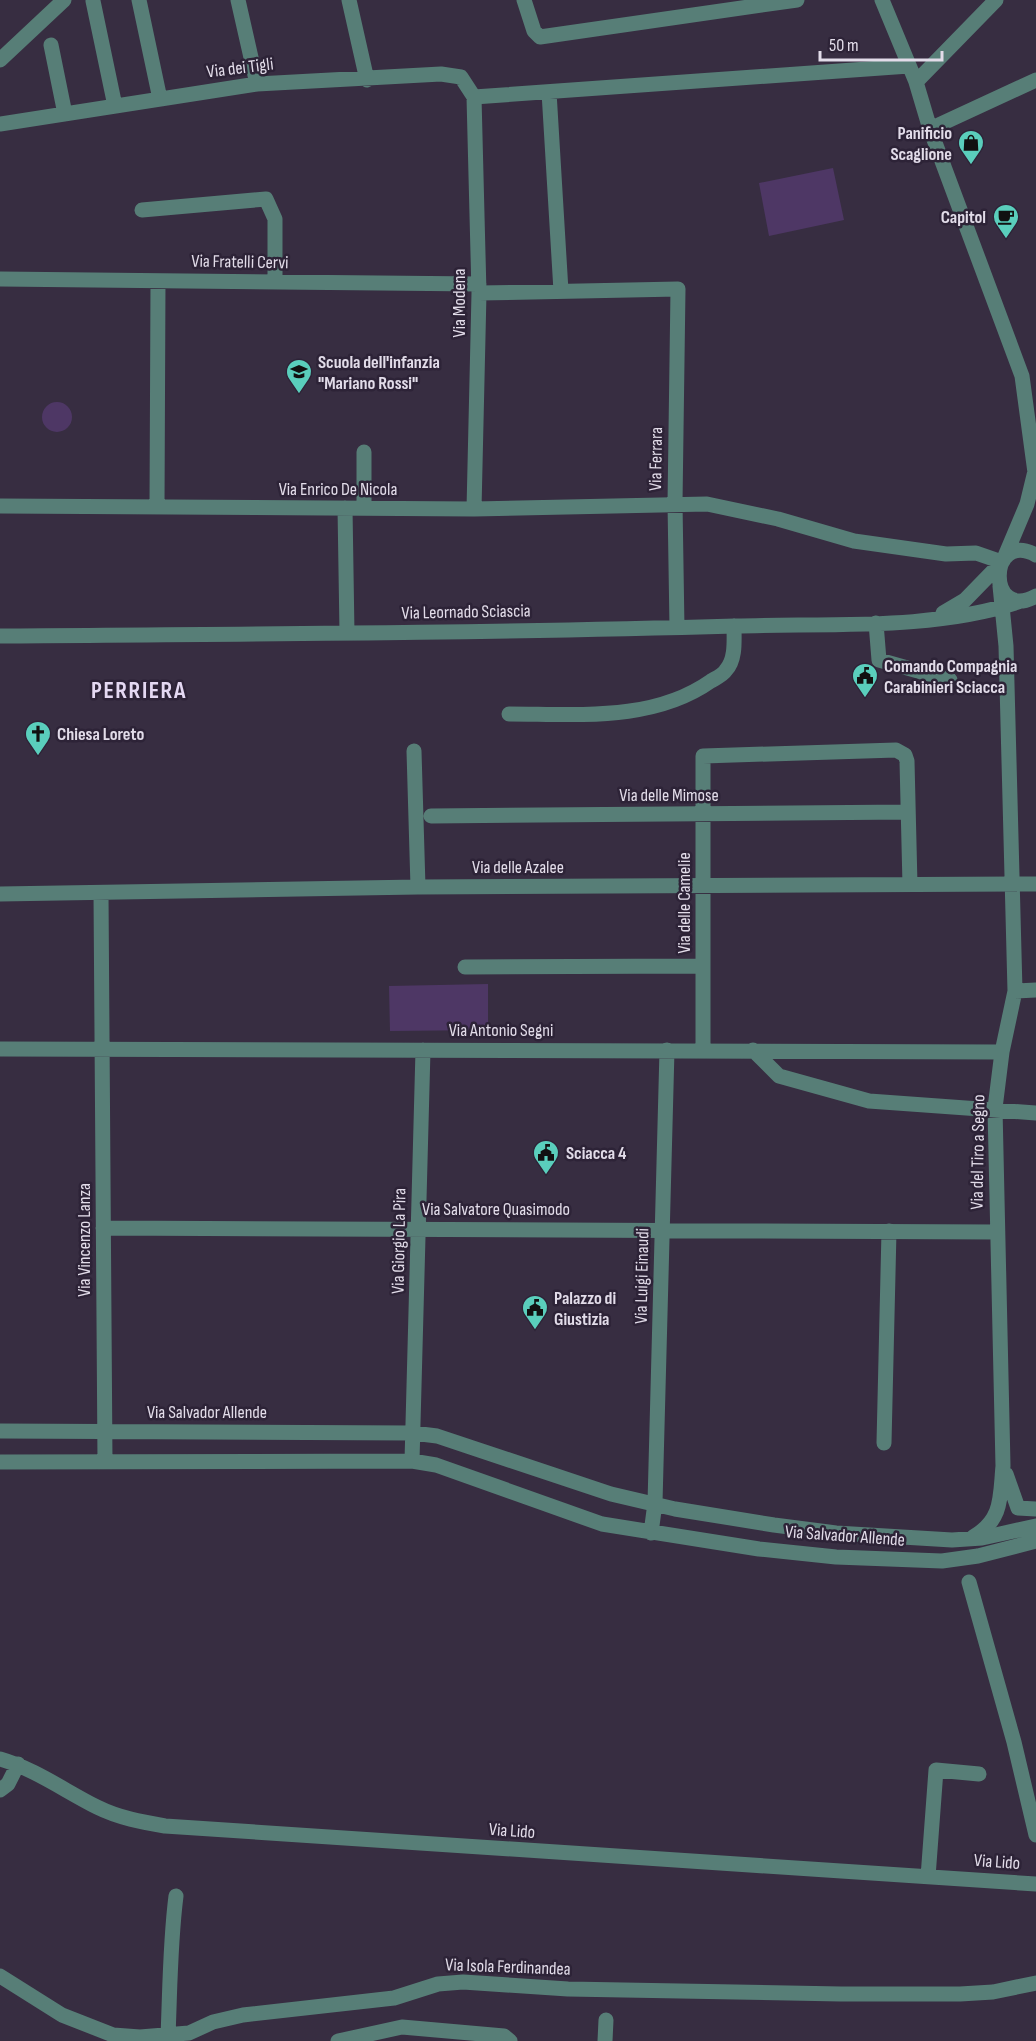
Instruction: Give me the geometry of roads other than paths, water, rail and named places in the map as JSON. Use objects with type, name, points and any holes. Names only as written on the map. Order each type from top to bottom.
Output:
[{"type":"street","points":[[0,60],[64,0]]},
{"type":"street","points":[[140,0],[160,99]]},
{"type":"street","points":[[238,0],[257,84]]},
{"type":"street","points":[[349,0],[367,80]]},
{"type":"street","points":[[524,0],[534,31],[540,37],[797,0]]},
{"type":"street","points":[[882,0],[916,82],[930,129],[1029,373],[1035,476],[1027,504],[1002,562]]},
{"type":"street","points":[[916,82],[996,0]]},
{"type":"street","points":[[93,1],[115,106]]},
{"type":"street","points":[[51,45],[65,114]]},
{"type":"street","points":[[474,97],[909,66]]},
{"type":"street","name":"Via dei Tigli","points":[[0,124],[257,84],[367,80],[441,74],[461,76],[474,97]]},
{"type":"street","points":[[930,129],[1036,80]]},
{"type":"street","points":[[549,92],[561,291]]},
{"type":"street","name":"Via Modena","points":[[474,97],[479,288],[474,509]]},
{"type":"street","points":[[142,210],[266,199],[275,219],[275,282]]},
{"type":"street","name":"Via Fratelli Cervi","points":[[0,279],[275,282],[561,291],[678,289]]},
{"type":"street","points":[[158,281],[158,507]]},
{"type":"street","name":"Via Ferrara","points":[[677,628],[675,503],[678,289]]},
{"type":"street","points":[[364,452],[364,508]]},
{"type":"street","name":"Via Enrico De Nicola","points":[[0,506],[474,509],[707,504],[854,541],[946,554],[976,553],[1002,562]]},
{"type":"street","points":[[345,508],[347,633]]},
{"type":"street","points":[[933,618],[965,600],[1002,562],[1020,551],[1036,555]]},
{"type":"street","name":"Via del Tiro a Segno","points":[[970,1539],[985,1531],[995,1519],[1003,1466],[995,1108],[1002,1052],[1015,992],[1006,646],[1003,607],[997,574],[1002,562]]},
{"type":"street","points":[[1000,586],[1008,597],[1030,598]]},
{"type":"street","points":[[1006,646],[1015,617],[1030,598]]},
{"type":"street","name":"Via Leornado Sciascia","points":[[0,636],[347,633],[876,623],[933,618],[1003,607],[1030,598]]},
{"type":"street","points":[[876,623],[879,660],[950,680]]},
{"type":"street","points":[[509,714],[616,714],[657,706],[697,691],[727,670],[733,654],[734,626]]},
{"type":"street","name":"Via delle Camelie","points":[[703,1050],[703,756],[896,750],[905,755],[907,761],[908,812]]},
{"type":"street","points":[[414,751],[418,887]]},
{"type":"street","points":[[908,812],[910,885]]},
{"type":"street","name":"Via delle Mimose","points":[[431,816],[908,812]]},
{"type":"street","name":"Via delle Azalee","points":[[0,894],[418,887],[1036,884]]},
{"type":"street","name":"Via Vincenzo Lanza","points":[[101,893],[105,1462]]},
{"type":"street","points":[[465,967],[703,966]]},
{"type":"street","points":[[1015,992],[1036,990]]},
{"type":"street","name":"Via Antonio Segni","points":[[0,1049],[1002,1052]]},
{"type":"street","name":"Via Giorgio La Pira","points":[[413,1433],[423,1050]]},
{"type":"street","name":"Via Luigi Einaudi","points":[[655,1503],[667,1050]]},
{"type":"street","points":[[753,1050],[779,1076],[869,1101],[995,1108],[1036,1113]]},
{"type":"street","name":"Via Salvatore Quasimodo","points":[[103,1228],[997,1232]]},
{"type":"street","points":[[884,1443],[889,1231]]},
{"type":"street","name":"Via Salvador Allende","points":[[0,1431],[413,1433],[437,1436],[611,1494],[697,1512],[836,1533],[970,1539],[1036,1526]]},
{"type":"street","points":[[412,1461],[413,1433]]},
{"type":"street","name":"Via Salvador Allende","points":[[0,1462],[412,1461],[436,1466],[602,1524],[651,1533],[826,1556],[942,1561],[978,1556],[1036,1541]]},
{"type":"street","points":[[1003,1466],[1018,1508],[1036,1509]]},
{"type":"street","points":[[651,1533],[655,1503]]},
{"type":"street","points":[[969,1582],[1014,1742],[1036,1835]]},
{"type":"street","name":"Via Lido","points":[[0,1759],[18,1764],[99,1808],[119,1816],[165,1826],[1036,1884]]},
{"type":"street","points":[[0,1790],[8,1784],[18,1764]]},
{"type":"street","points":[[928,1877],[936,1770],[979,1774]]},
{"type":"street","points":[[168,2036],[170,1943],[176,1896]]},
{"type":"street","name":"Via Isola Ferdinandea","points":[[0,1976],[62,2015],[113,2035],[168,2036],[189,2034],[213,2022],[243,2015],[394,1998],[438,1983],[568,1989],[841,1994],[960,1994],[993,1992],[1036,1983]]},
{"type":"street","points":[[605,2041],[606,2020]]},
{"type":"street","points":[[338,2041],[402,2026],[504,2036],[510,2041]]},
{"type":"place","name":"Panificio Scaglione","points":[[971,166]]},
{"type":"place","name":"Capitol","points":[[1006,240]]},
{"type":"place","name":"Scuola dell'infanzia \"Mariano Rossi\"","points":[[299,395]]},
{"type":"place","name":"Comando Compagnia Carabinieri Sciacca","points":[[865,699]]},
{"type":"place","name":"Chiesa Loreto","points":[[38,757]]},
{"type":"place","name":"Sciacca 4","points":[[546,1176]]},
{"type":"place","name":"Palazzo di Giustizia","points":[[535,1331]]},
{"type":"district","name":"PERRIERA","points":[[139,690]]}]
